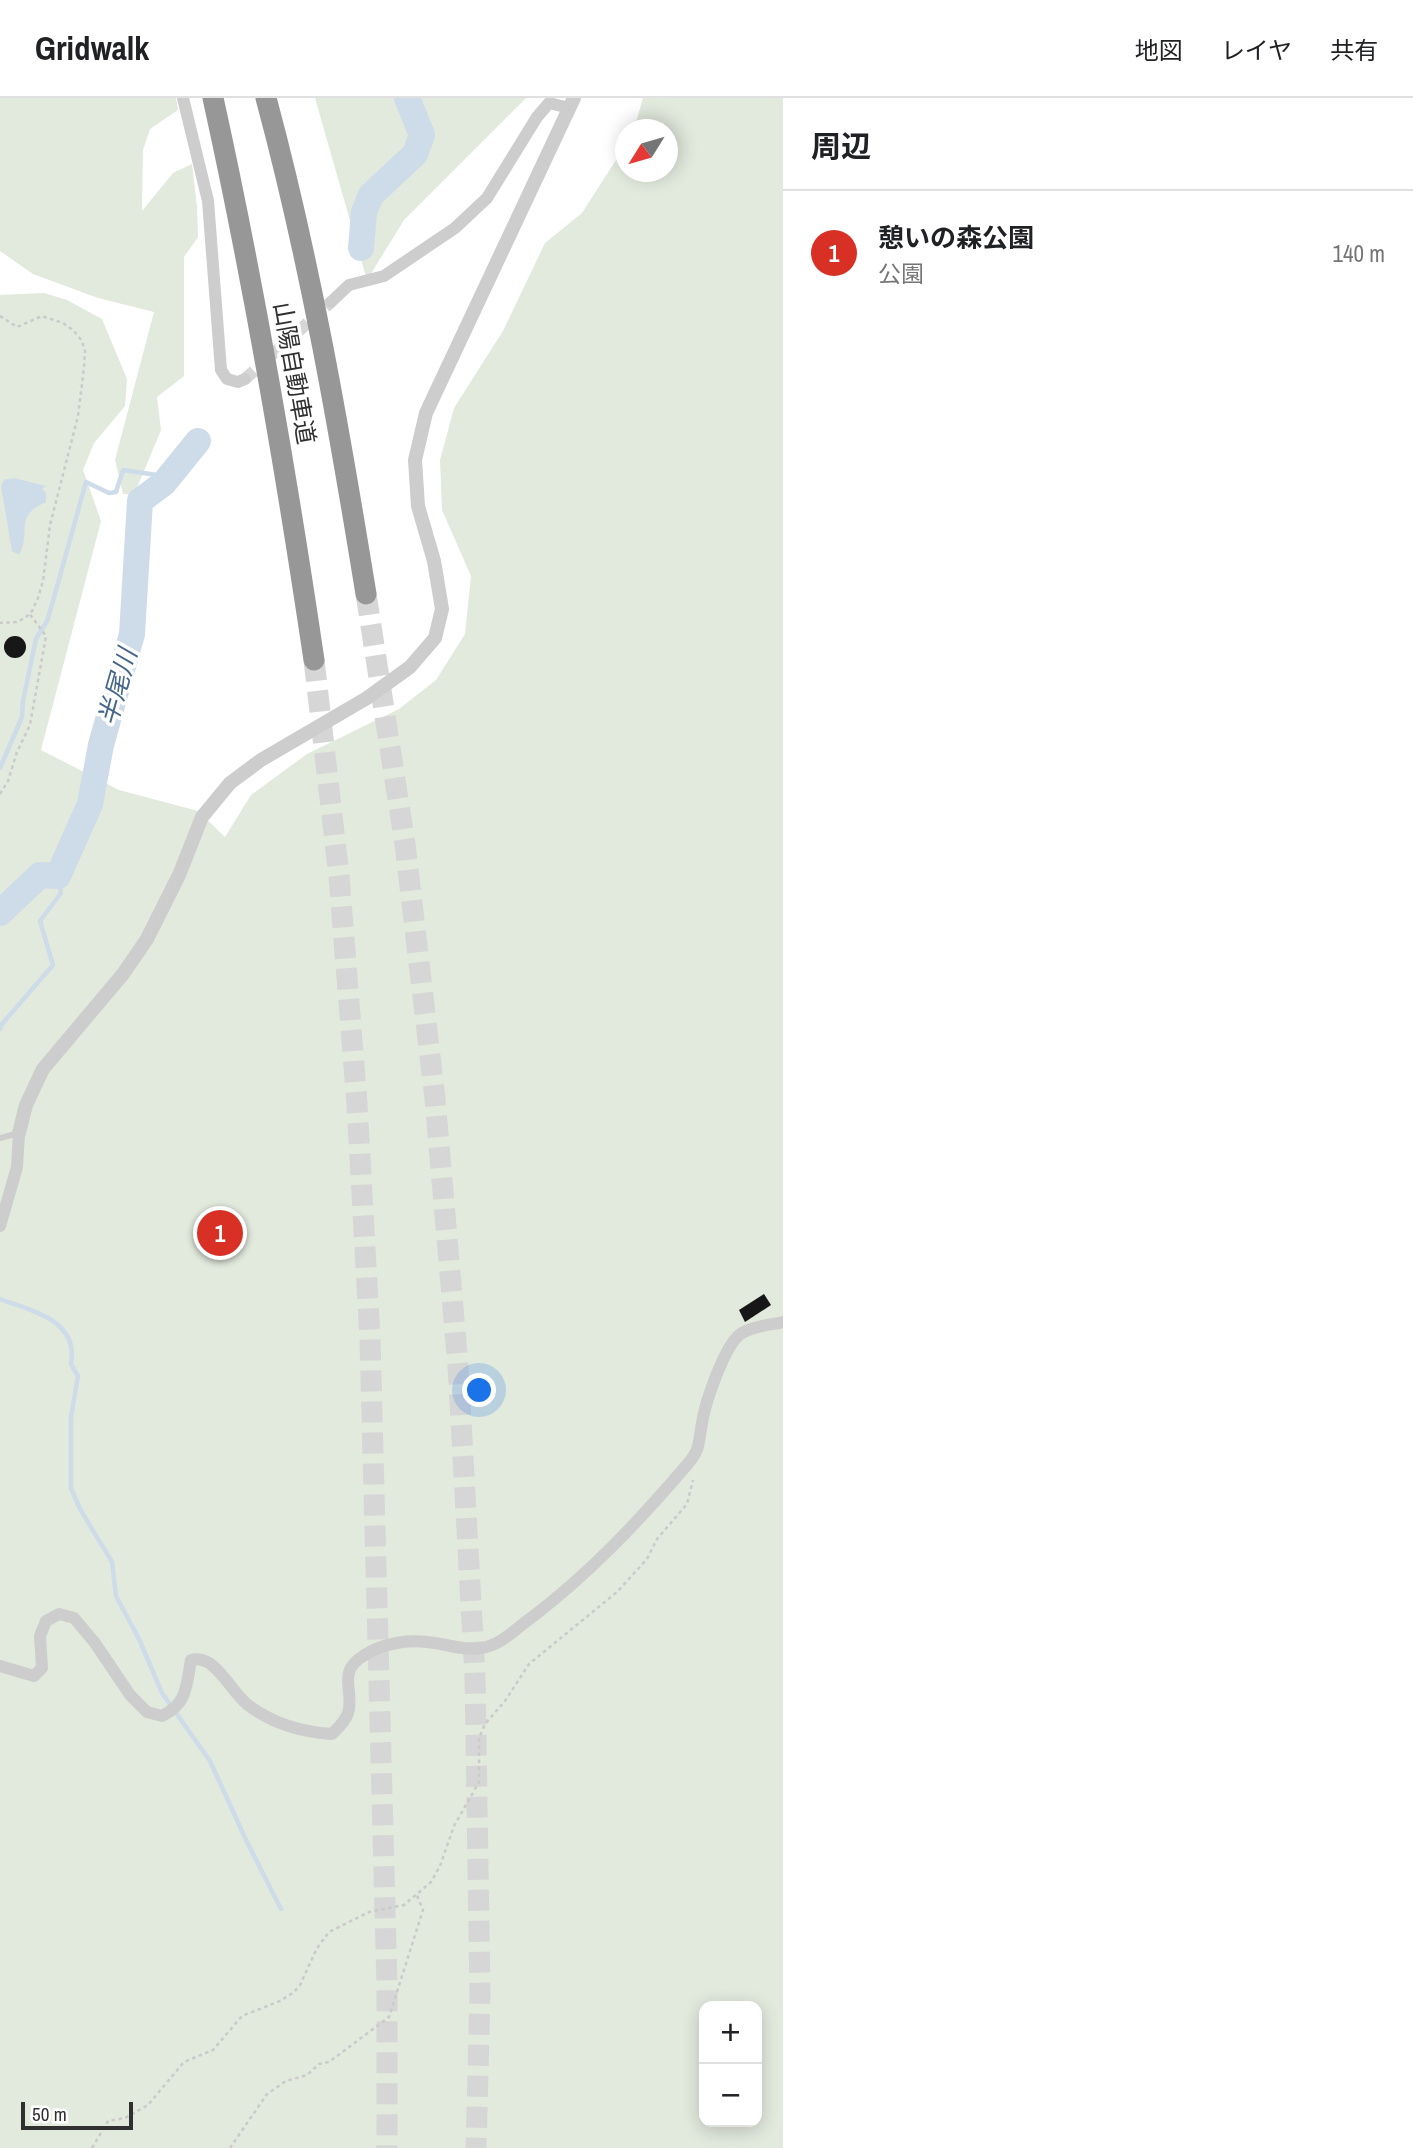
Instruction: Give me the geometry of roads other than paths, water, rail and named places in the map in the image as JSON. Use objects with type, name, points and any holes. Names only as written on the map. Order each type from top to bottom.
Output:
[{"type":"highway","name":"山陽自動車道","points":[[213,98],[259,320],[296,534],[314,660]]},
{"type":"highway","name":"山陽自動車道","points":[[266,98],[278,142],[327,373],[366,594]]},
{"type":"street","points":[[183,98],[208,201],[221,370],[227,379],[238,382],[245,379]]},
{"type":"street","points":[[0,1226],[17,1167],[19,1133],[26,1105],[43,1069],[123,974],[147,939],[179,875],[202,817],[230,783],[261,760],[367,698],[410,667],[435,638],[442,609],[434,561],[418,506],[415,460],[426,413],[571,103],[549,103],[537,117],[487,198],[455,228],[384,276],[349,285],[331,302]]},
{"type":"street","points":[[0,1666],[34,1676],[42,1668],[40,1636],[46,1621],[59,1614],[74,1618],[95,1643],[130,1695],[147,1712],[162,1716],[175,1710],[183,1699],[191,1660],[201,1657],[213,1663],[229,1686],[249,1705],[281,1724],[312,1733],[332,1734],[349,1712],[347,1686],[352,1667],[363,1656],[388,1644],[416,1641],[455,1648],[475,1649],[493,1645],[590,1570],[626,1535],[698,1451],[707,1399],[732,1342],[742,1333],[757,1327],[783,1322]]},
{"type":"lane","points":[[0,1138],[19,1133]]},
{"type":"water","points":[[14,478],[46,486],[42,489],[46,493],[46,502],[26,519],[23,546],[19,555],[12,551],[1,486],[4,480]]},
{"type":"waterway","name":"半尾川","points":[[361,248],[364,212],[371,195],[415,154],[422,135],[407,98]]},
{"type":"waterway","name":"半尾川","points":[[0,913],[40,875],[58,876],[90,804],[101,745],[132,634],[140,501],[164,483],[198,441]]},
{"type":"waterway","points":[[0,768],[22,717],[36,639],[47,621],[86,482],[109,493],[116,492],[123,470],[157,475],[174,471]]},
{"type":"waterway","points":[[0,1029],[53,965],[40,921],[61,893],[58,876]]},
{"type":"waterway","points":[[0,1299],[39,1313],[60,1327],[68,1337],[72,1349],[71,1364],[78,1376],[71,1417],[71,1488],[80,1509],[112,1562],[116,1596],[139,1639],[162,1693],[210,1761],[281,1909]]},
{"type":"tunnel","points":[[245,379],[331,302]]},
{"type":"tunnel","points":[[366,594],[405,844],[435,1099],[458,1366],[475,1677],[480,1994],[476,2148]]},
{"type":"tunnel","points":[[314,660],[339,876],[357,1104],[370,1339],[387,1986],[387,2148]]},
{"type":"place","name":"憩いの森公園","points":[[220,1233]]}]
